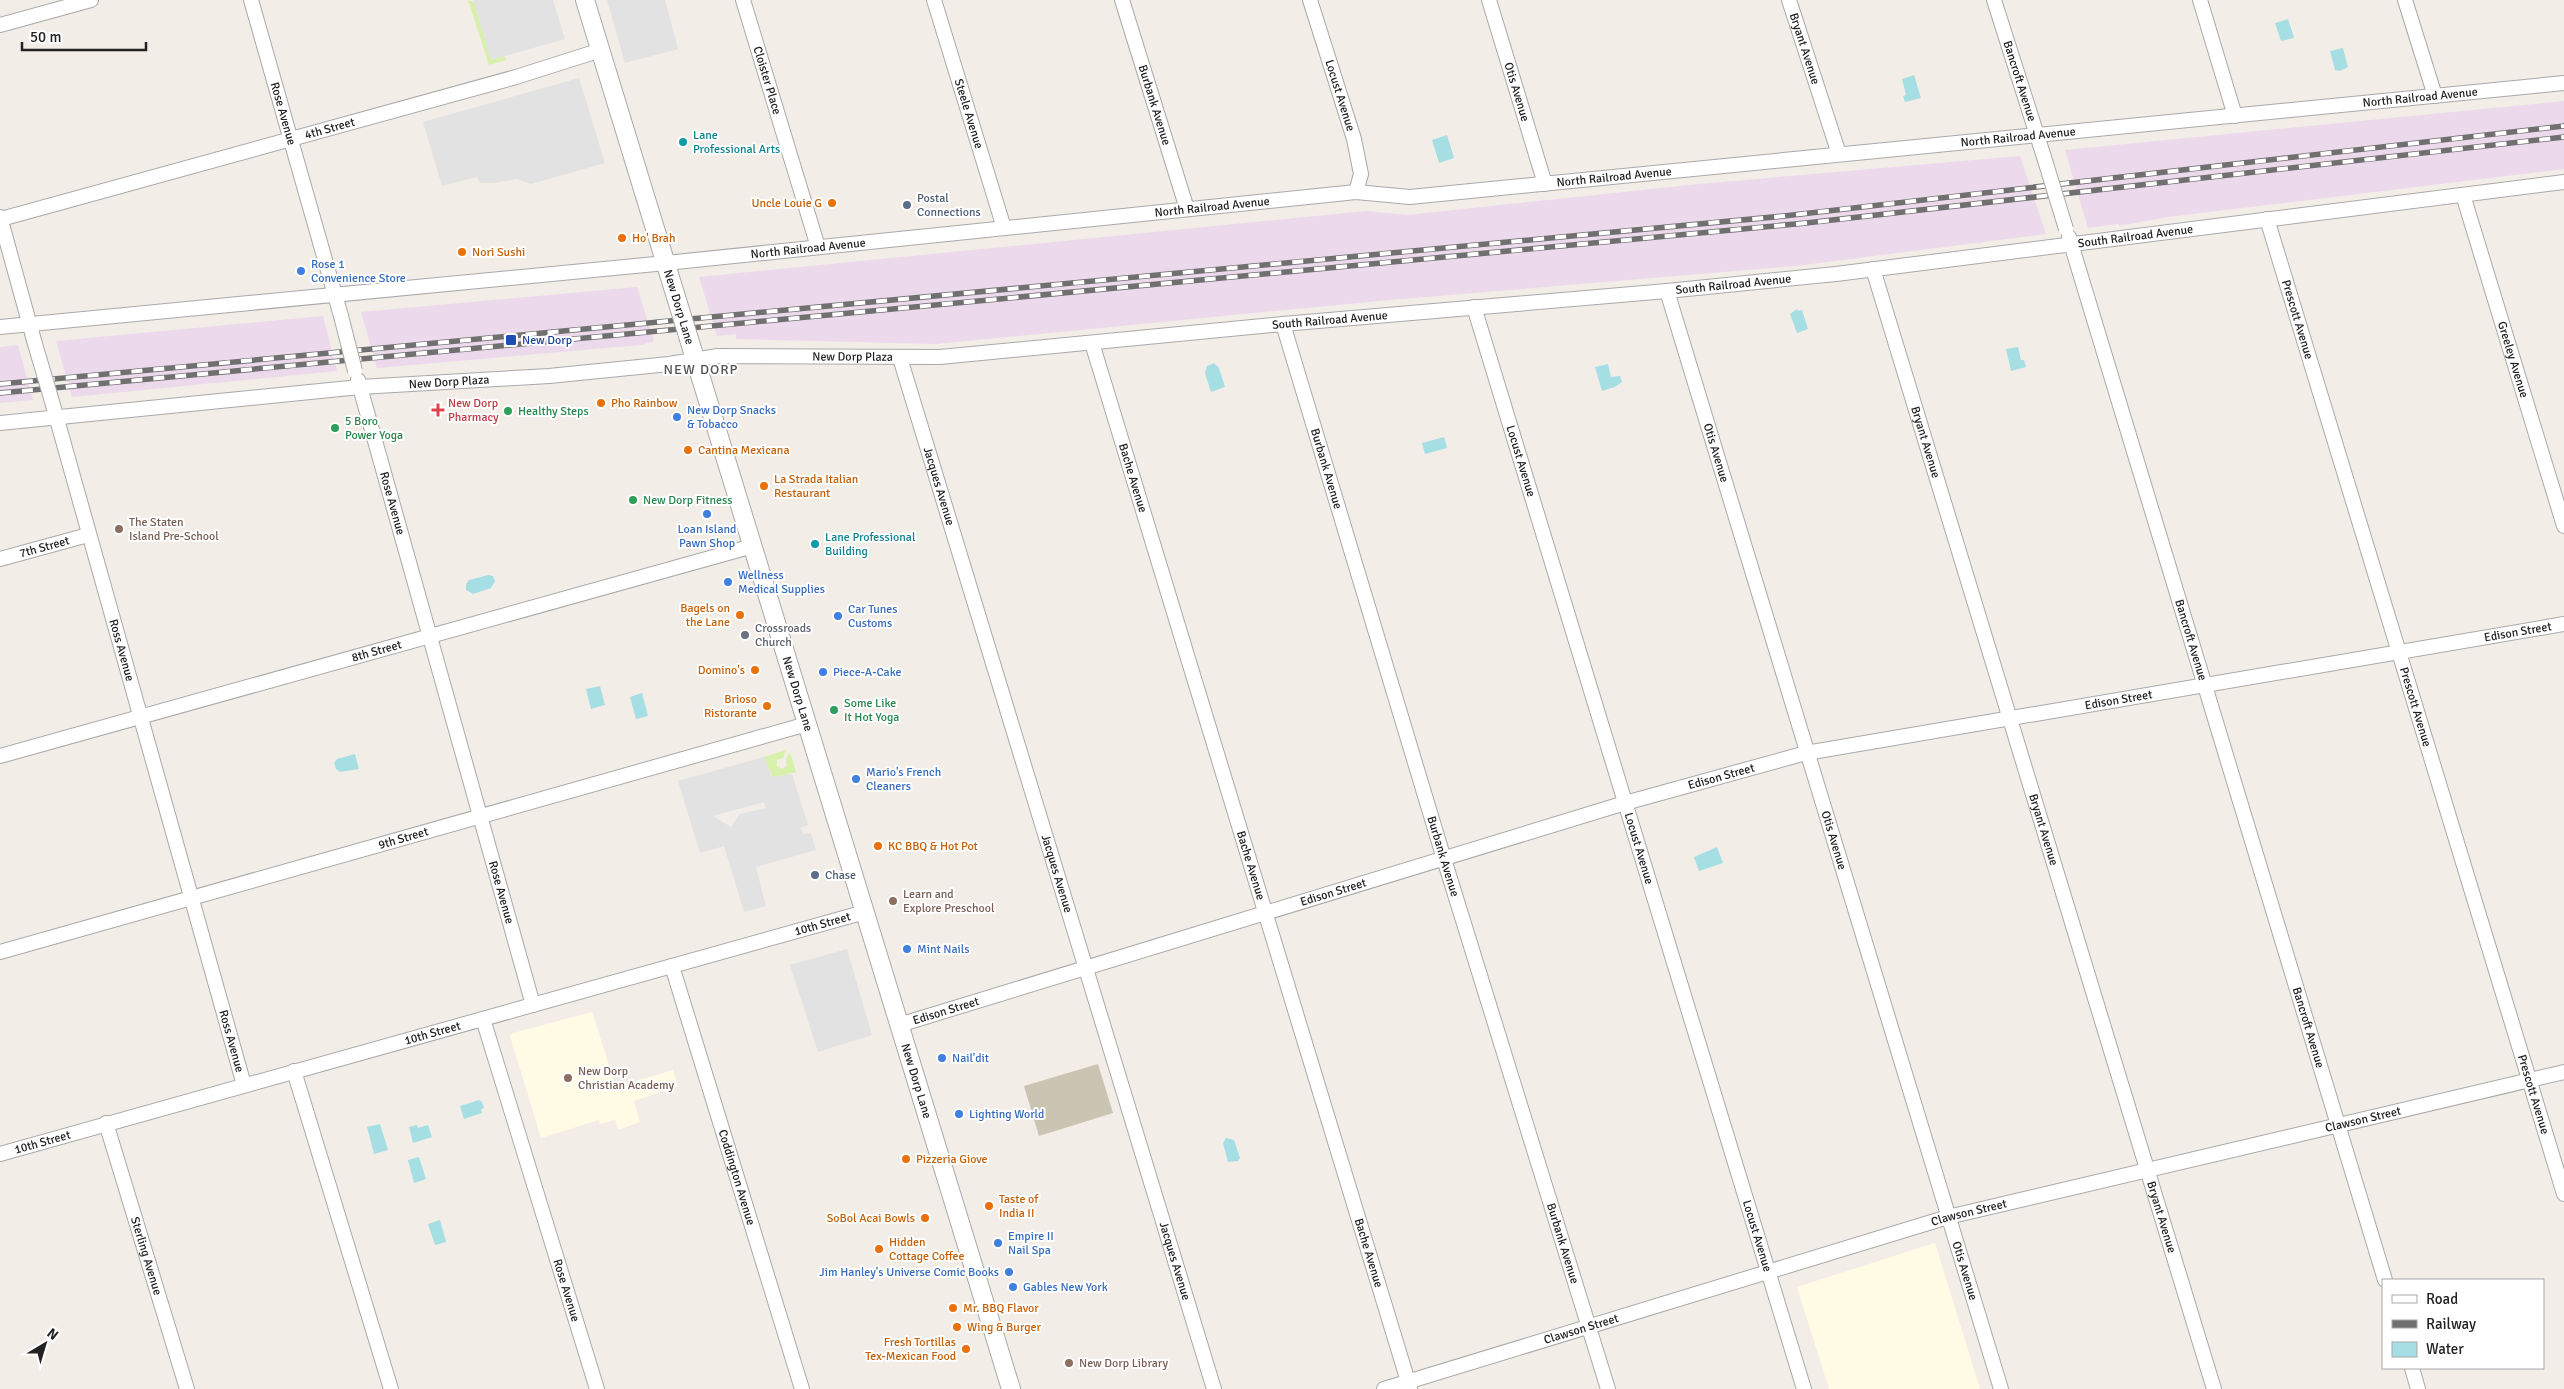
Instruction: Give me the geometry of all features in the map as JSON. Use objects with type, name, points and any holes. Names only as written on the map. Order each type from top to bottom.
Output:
[{"type":"street","points":[[0,25],[91,0]]},
{"type":"street","name":"Rose Avenue","points":[[251,0],[533,1005]]},
{"type":"street","name":"New Dorp Lane","points":[[585,0],[1011,1389]]},
{"type":"street","name":"Cloister Place","points":[[743,0],[818,247]]},
{"type":"street","name":"Steele Avenue","points":[[934,0],[1004,228]]},
{"type":"street","name":"Burbank Avenue","points":[[1122,0],[1187,209]]},
{"type":"street","name":"Locust Avenue","points":[[1310,0],[1354,139],[1361,174],[1356,192]]},
{"type":"street","name":"Otis Avenue","points":[[1488,0],[1545,184]]},
{"type":"street","name":"Bryant Avenue","points":[[1789,0],[1839,154]]},
{"type":"street","name":"Bancroft Avenue","points":[[1994,0],[2071,244],[2385,1279]]},
{"type":"street","points":[[2200,0],[2236,116]]},
{"type":"street","points":[[2405,0],[2434,96]]},
{"type":"street","name":"4th Street","points":[[0,218],[290,139],[601,50]]},
{"type":"street","name":"North Railroad Avenue","points":[[666,263],[1356,192],[1410,196],[1545,184],[2564,84]]},
{"type":"street","name":"South Railroad Avenue","points":[[900,358],[940,357],[1283,324],[1667,291],[1873,269],[2564,182]]},
{"type":"street","name":"Greeley Avenue","points":[[2463,195],[2564,526]]},
{"type":"street","name":"Ross Avenue","points":[[0,218],[244,1085]]},
{"type":"street","name":"Prescott Avenue","points":[[2267,219],[2564,1194]]},
{"type":"street","points":[[0,327],[666,263]]},
{"type":"street","name":"Bryant Avenue","points":[[1873,269],[2214,1389]]},
{"type":"street","name":"Otis Avenue","points":[[1667,291],[2001,1389]]},
{"type":"street","name":"Locust Avenue","points":[[1474,307],[1804,1389]]},
{"type":"street","name":"Burbank Avenue","points":[[1283,324],[1444,859],[1608,1389]]},
{"type":"street","name":"Bache Avenue","points":[[1092,343],[1409,1385]]},
{"type":"street","name":"New Dorp Plaza","points":[[0,423],[360,387],[549,376],[718,356],[900,358]]},
{"type":"street","name":"Jacques Avenue","points":[[900,358],[1214,1389]]},
{"type":"street","name":"7th Street","points":[[0,559],[88,535]]},
{"type":"street","name":"8th Street","points":[[0,756],[753,546]]},
{"type":"street","name":"Edison Street","points":[[899,1025],[1085,970],[1625,804],[1806,753],[2564,624]]},
{"type":"street","name":"9th Street","points":[[0,952],[807,724]]},
{"type":"street","name":"10th Street","points":[[0,1154],[865,912]]},
{"type":"street","name":"Coddington Avenue","points":[[672,966],[802,1389]]},
{"type":"street","name":"Rose Avenue","points":[[483,1019],[596,1389]]},
{"type":"street","points":[[294,1071],[392,1389]]},
{"type":"street","name":"Clawson Street","points":[[1384,1389],[1409,1385],[1588,1326],[1948,1217],[2564,1072]]},
{"type":"street","name":"Sterling Avenue","points":[[106,1123],[187,1389]]},
{"type":"street","points":[[2412,1369],[2418,1389]]},
{"type":"shaded area","points":[[473,0],[553,0],[565,39],[491,60]]},
{"type":"shaded area","points":[[607,0],[665,0],[678,49],[625,63]]},
{"type":"shaded area","points":[[579,78],[605,163],[531,184],[517,179],[494,183],[480,183],[477,177],[442,186],[423,122]]},
{"type":"shaded area","points":[[2564,101],[2564,169],[2168,217],[2119,226],[2119,224],[2088,228],[2065,150]]},
{"type":"shaded area","points":[[2020,156],[2046,234],[1796,266],[1379,301],[935,344],[736,339],[736,334],[717,336],[699,277],[1366,211],[1407,215],[1699,184]]},
{"type":"shaded area","points":[[637,287],[654,341],[641,345],[377,368],[361,312]]},
{"type":"shaded area","points":[[323,316],[337,371],[72,397],[56,341]]},
{"type":"shaded area","points":[[18,345],[33,400],[0,403],[0,347]]},
{"type":"shaded area","points":[[764,757],[772,777],[792,774],[808,825],[800,828],[804,834],[811,833],[816,850],[756,867],[766,906],[744,912],[724,846],[700,853],[678,781]],"holes":[[[764,802],[766,808],[740,814],[731,827],[713,816]]]},
{"type":"shaded area","points":[[847,949],[872,1035],[818,1052],[790,965]]},
{"type":"shaded area","name":"New Dorp Christian Academy","points":[[592,1012],[616,1087],[673,1070],[678,1086],[634,1101],[640,1122],[618,1130],[615,1120],[600,1124],[599,1120],[541,1138],[510,1036],[513,1033]]},
{"type":"shaded area","points":[[1098,1064],[1113,1113],[1039,1136],[1024,1086]]},
{"type":"shaded area","points":[[1935,1243],[1980,1389],[1829,1389],[1797,1287]]},
{"type":"green space","points":[[468,0],[474,2],[491,60],[504,56],[506,60],[489,65]]},
{"type":"green space","points":[[786,750],[783,758],[777,760],[777,766],[782,769],[787,766],[786,759],[790,752],[796,772],[773,778],[764,757]]},
{"type":"water","points":[[2288,19],[2294,38],[2281,41],[2275,23]]},
{"type":"water","points":[[2343,48],[2348,67],[2340,71],[2335,70],[2330,51]]},
{"type":"water","points":[[1914,75],[1921,98],[1905,102],[1903,96],[1906,95],[1902,79]]},
{"type":"water","points":[[1447,135],[1454,158],[1439,163],[1432,140]]},
{"type":"water","points":[[1797,309],[1798,311],[1802,310],[1808,329],[1797,333],[1790,314]]},
{"type":"water","points":[[2018,347],[2021,360],[2024,360],[2026,367],[2011,371],[2006,349]]},
{"type":"water","points":[[1214,363],[1219,368],[1225,387],[1211,392],[1205,373],[1207,366]]},
{"type":"water","points":[[1608,364],[1611,377],[1620,376],[1622,382],[1615,387],[1602,391],[1595,367]]},
{"type":"water","points":[[1444,437],[1447,448],[1425,454],[1422,443]]},
{"type":"water","points":[[488,575],[493,576],[495,581],[491,588],[473,594],[466,590],[466,584],[469,580]]},
{"type":"water","points":[[600,686],[605,705],[591,709],[586,689]]},
{"type":"water","points":[[642,693],[648,716],[636,719],[630,697]]},
{"type":"water","points":[[355,754],[359,769],[340,772],[336,769],[334,763],[337,759]]},
{"type":"water","points":[[1717,847],[1723,863],[1699,871],[1694,857]]},
{"type":"water","points":[[479,1100],[484,1108],[481,1109],[482,1113],[464,1119],[460,1106]]},
{"type":"water","points":[[380,1124],[388,1150],[374,1154],[367,1127]]},
{"type":"water","points":[[417,1125],[418,1128],[428,1125],[432,1137],[413,1143],[409,1127]]},
{"type":"water","points":[[1226,1138],[1234,1140],[1240,1158],[1238,1161],[1228,1162],[1223,1143]]},
{"type":"water","points":[[419,1157],[426,1179],[414,1183],[408,1160]]},
{"type":"water","points":[[440,1220],[446,1242],[435,1245],[428,1224]]},
{"type":"railway","points":[[0,384],[1784,216],[2564,126]]},
{"type":"railway","points":[[0,393],[1806,223],[2564,137]]},
{"type":"place","name":"Lane Professional Arts","points":[[683,142]]},
{"type":"place","name":"Uncle Louie G","points":[[832,203]]},
{"type":"place","name":"Postal Connections","points":[[907,205]]},
{"type":"place","name":"Ho' Brah","points":[[622,238]]},
{"type":"place","name":"Nori Sushi","points":[[462,252]]},
{"type":"place","name":"Rose 1 Convenience Store","points":[[301,271]]},
{"type":"place","name":"New Dorp","points":[[511,340]]},
{"type":"place","name":"Pho Rainbow","points":[[601,403]]},
{"type":"place","name":"New Dorp Pharmacy","points":[[438,410]]},
{"type":"place","name":"Healthy Steps","points":[[508,411]]},
{"type":"place","name":"New Dorp Snacks & Tobacco","points":[[677,417]]},
{"type":"place","name":"5 Boro Power Yoga","points":[[335,428]]},
{"type":"place","name":"Cantina Mexicana","points":[[688,450]]},
{"type":"place","name":"La Strada Italian Restaurant","points":[[764,486]]},
{"type":"place","name":"New Dorp Fitness","points":[[633,500]]},
{"type":"place","name":"Loan Island Pawn Shop","points":[[707,514]]},
{"type":"place","name":"The Staten Island Pre-School","points":[[119,529]]},
{"type":"place","name":"Lane Professional Building","points":[[815,544]]},
{"type":"place","name":"Wellness Medical Supplies","points":[[728,582]]},
{"type":"place","name":"Bagels on the Lane","points":[[740,615]]},
{"type":"place","name":"Car Tunes Customs","points":[[838,616]]},
{"type":"place","name":"Crossroads Church","points":[[745,635]]},
{"type":"place","name":"Domino's","points":[[755,670]]},
{"type":"place","name":"Piece-A-Cake","points":[[823,672]]},
{"type":"place","name":"Brioso Ristorante","points":[[767,706]]},
{"type":"place","name":"Some Like It Hot Yoga","points":[[834,710]]},
{"type":"place","name":"Mario's French Cleaners","points":[[856,779]]},
{"type":"place","name":"KC BBQ & Hot Pot","points":[[878,846]]},
{"type":"place","name":"Chase","points":[[815,875]]},
{"type":"place","name":"Learn and Explore Preschool","points":[[893,901]]},
{"type":"place","name":"Mint Nails","points":[[907,949]]},
{"type":"place","name":"Nail'dit","points":[[942,1058]]},
{"type":"place","name":"New Dorp Christian Academy","points":[[568,1078]]},
{"type":"place","name":"Lighting World","points":[[959,1114]]},
{"type":"place","name":"Pizzeria Giove","points":[[906,1159]]},
{"type":"place","name":"Taste of India II","points":[[989,1206]]},
{"type":"place","name":"SoBol Acai Bowls","points":[[925,1218]]},
{"type":"place","name":"Empire II Nail Spa","points":[[998,1243]]},
{"type":"place","name":"Hidden Cottage Coffee","points":[[879,1249]]},
{"type":"place","name":"Jim Hanley's Universe Comic Books","points":[[1009,1272]]},
{"type":"place","name":"Gables New York","points":[[1013,1287]]},
{"type":"place","name":"Mr. BBQ Flavor","points":[[953,1308]]},
{"type":"place","name":"Wing & Burger","points":[[957,1327]]},
{"type":"place","name":"Fresh Tortillas Tex-Mexican Food","points":[[966,1349]]},
{"type":"place","name":"New Dorp Library","points":[[1069,1363]]},
{"type":"district","name":"NEW DORP","points":[[701,369]]}]
